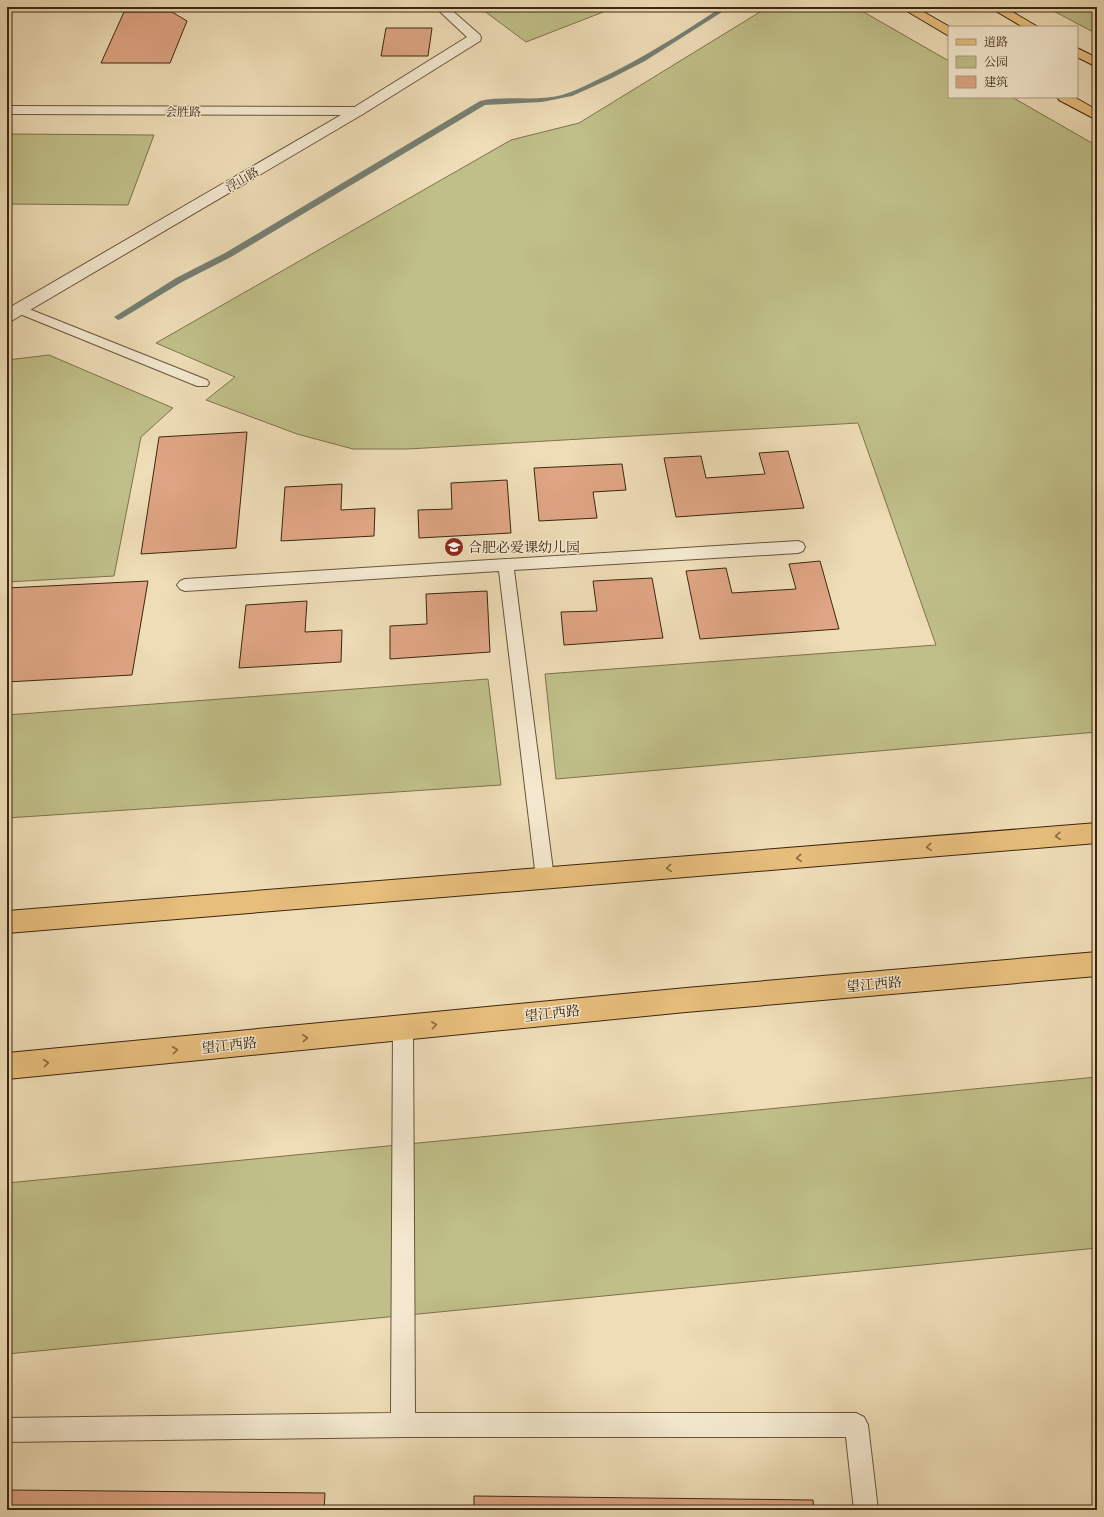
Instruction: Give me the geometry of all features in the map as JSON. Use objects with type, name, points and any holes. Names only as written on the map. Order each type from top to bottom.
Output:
[{"type":"main road","points":[[906,7],[948,31]]},
{"type":"main road","points":[[995,7],[1030,26]]},
{"type":"main road","points":[[1078,53],[1097,63]]},
{"type":"main road","points":[[1066,98],[1097,116]]},
{"type":"main road","points":[[7,922],[1097,833]]},
{"type":"main road","name":"望江西路","points":[[7,1066],[686,1000],[1097,964]]},
{"type":"street","name":"浮山路","points":[[13,312],[358,111],[475,38],[441,7]]},
{"type":"street","name":"会胜路","points":[[7,110],[358,111]]},
{"type":"lane","points":[[13,312],[202,383]]},
{"type":"lane","points":[[185,585],[798,547]]},
{"type":"lane","points":[[506,565],[545,878]]},
{"type":"lane","points":[[402,1425],[403,1028]]},
{"type":"lane","points":[[7,1430],[402,1425],[856,1425],[866,1510]]},
{"type":"green space","points":[[479,7],[616,7],[526,42]]},
{"type":"green space","points":[[768,7],[855,7],[948,60],[948,98],[1014,98],[1097,146],[1097,732],[556,779],[545,674],[936,645],[858,423],[408,449],[353,449],[297,434],[206,400],[235,377],[156,343],[511,140],[579,123]]},
{"type":"green space","points":[[1046,7],[1097,7],[1097,34]]},
{"type":"green space","points":[[7,134],[154,135],[128,205],[7,204]]},
{"type":"green space","points":[[49,355],[173,408],[141,437],[114,576],[7,582],[7,360]]},
{"type":"green space","points":[[488,679],[501,785],[7,818],[7,715]]},
{"type":"green space","points":[[1097,1077],[1097,1248],[7,1354],[7,1183]]},
{"type":"building","points":[[124,12],[172,12],[187,21],[170,63],[101,63]]},
{"type":"building","points":[[386,28],[432,28],[428,56],[381,56]]},
{"type":"building","points":[[247,432],[236,548],[141,554],[159,437]]},
{"type":"building","points":[[788,451],[804,508],[676,517],[664,458],[701,456],[706,478],[765,474],[759,453]]},
{"type":"building","points":[[622,464],[626,490],[593,492],[597,518],[539,521],[534,468]]},
{"type":"building","points":[[507,480],[511,533],[419,538],[418,510],[452,509],[451,483]]},
{"type":"building","points":[[342,484],[341,510],[375,508],[374,536],[281,541],[285,487]]},
{"type":"building","points":[[820,561],[839,629],[700,639],[686,571],[726,568],[732,593],[796,589],[789,564]]},
{"type":"building","points":[[652,578],[663,638],[564,645],[561,612],[597,611],[593,581]]},
{"type":"building","points":[[148,581],[132,675],[7,682],[7,588]]},
{"type":"building","points":[[487,591],[490,652],[390,659],[390,626],[427,624],[426,594]]},
{"type":"building","points":[[307,601],[305,632],[342,630],[341,662],[239,668],[246,605]]},
{"type":"building","points":[[7,1490],[325,1493],[324,1510],[7,1510]]},
{"type":"building","points":[[474,1496],[813,1500],[814,1510],[474,1510]]},
{"type":"waterway","points":[[118,317],[179,280],[228,255],[483,103],[542,100],[569,95],[608,78],[643,59],[727,7]]},
{"type":"place","name":"合肥必爱课幼儿园","points":[[454,547]]}]
